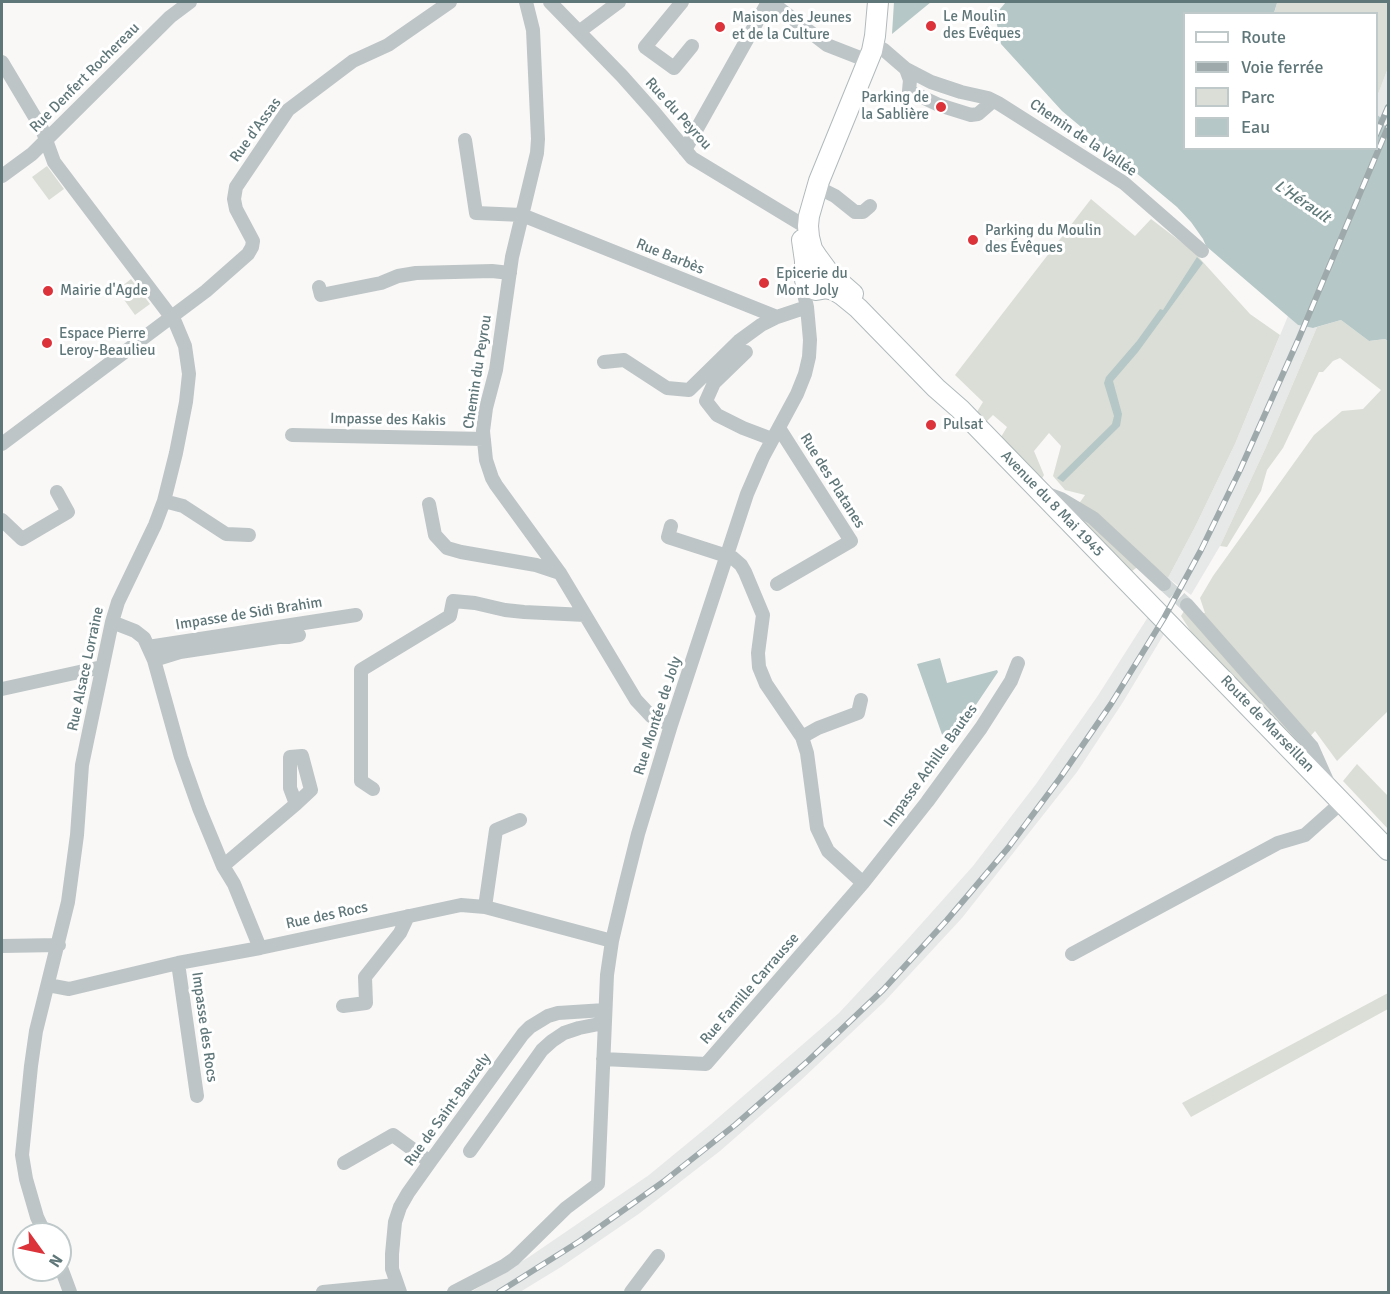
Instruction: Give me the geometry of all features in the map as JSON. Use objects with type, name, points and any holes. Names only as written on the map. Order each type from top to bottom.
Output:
[{"type":"main road","points":[[818,279],[809,237],[809,216],[818,184],[871,52],[878,2]]},
{"type":"main road","points":[[818,184],[807,202],[801,224],[806,261],[818,279]]},
{"type":"main road","name":"Avenue du 8 Mai 1945","points":[[818,279],[858,308],[1145,599]]},
{"type":"main road","name":"Route de Marseillan","points":[[1145,599],[1389,850]]},
{"type":"street","name":"Rue Denfert Rochereau","points":[[2,176],[32,154],[170,17],[190,2]]},
{"type":"street","name":"Rue d'Assas","points":[[171,317],[206,291],[248,254],[252,247],[253,241],[247,226],[236,209],[234,199],[236,187],[288,110],[353,61],[388,45],[450,2]]},
{"type":"street","name":"Chemin du Peyrou","points":[[526,2],[533,30],[537,153],[512,257],[496,370],[486,408],[484,439],[486,460],[492,478],[560,573],[636,700],[651,716],[671,725]]},
{"type":"street","name":"Rue du Peyrou","points":[[550,2],[654,112],[692,158],[801,224]]},
{"type":"street","points":[[580,32],[619,2]]},
{"type":"street","points":[[682,2],[645,47],[674,68],[692,46]]},
{"type":"street","points":[[685,150],[770,2]]},
{"type":"street","name":"Chemin de la Vallée","points":[[770,2],[827,45],[871,52],[884,50],[906,69],[946,87],[998,102],[1124,183],[1202,251]]},
{"type":"street","name":"Rue Alsace Lorraine","points":[[2,62],[42,129],[54,162],[175,322],[185,346],[189,374],[182,423],[164,501],[155,525],[117,602],[82,765],[77,835],[68,902],[36,1031],[30,1066],[22,1155],[26,1179],[39,1222]]},
{"type":"street","name":"Chemin de la Vallée","points":[[906,69],[910,80],[909,91],[939,105],[971,115],[978,114],[993,101],[998,102]]},
{"type":"street","name":"Rue Barbès","points":[[465,140],[476,213],[522,215],[777,317]]},
{"type":"street","points":[[818,184],[855,212],[863,212],[870,206]]},
{"type":"street","points":[[320,287],[321,295],[381,283],[398,276],[416,273],[492,271],[510,273]]},
{"type":"street","name":"Rue Montée de Joly","points":[[454,1293],[514,1259],[566,1208],[598,1184],[607,975],[612,941],[638,834],[671,725],[754,475],[797,394],[805,374],[810,340],[804,294],[818,279]]},
{"type":"street","points":[[604,362],[624,360],[667,388],[689,390],[740,341],[761,325],[807,307]]},
{"type":"street","points":[[2,444],[171,317]]},
{"type":"street","points":[[746,352],[714,383],[706,401],[717,415],[743,428],[776,433]]},
{"type":"street","name":"Rue des Platanes","points":[[776,433],[851,541],[777,584]]},
{"type":"street","name":"Impasse des Kakis","points":[[292,435],[484,439]]},
{"type":"street","points":[[1039,490],[1061,499],[1093,518],[1164,584]]},
{"type":"street","points":[[2,520],[22,539],[68,512],[57,492]]},
{"type":"street","points":[[164,501],[183,506],[226,534],[249,535]]},
{"type":"street","points":[[429,504],[435,535],[447,548],[560,573]]},
{"type":"street","points":[[672,526],[668,537],[728,556],[738,561],[745,572],[763,615],[758,653],[759,667],[766,684],[802,737],[807,753],[816,828],[828,850],[862,884]]},
{"type":"street","points":[[373,789],[361,781],[361,670],[450,616],[453,601],[505,610],[585,615]]},
{"type":"street","points":[[1072,954],[1278,843],[1305,835],[1336,795],[1312,747],[1187,605]]},
{"type":"street","name":"Impasse de Sidi Brahim","points":[[151,653],[356,615]]},
{"type":"street","points":[[112,622],[135,631],[144,638],[151,653],[181,757],[199,808],[260,948]]},
{"type":"street","points":[[151,653],[180,652],[299,635]]},
{"type":"street","name":"Impasse Achille Bautes","points":[[862,884],[927,802],[981,728],[1011,681],[1018,663]]},
{"type":"street","points":[[2,689],[102,667]]},
{"type":"street","points":[[802,737],[818,728],[858,713],[861,699]]},
{"type":"street","points":[[223,866],[296,804]]},
{"type":"street","points":[[485,907],[496,830],[520,820]]},
{"type":"street","name":"Rue Famille Carrausse","points":[[603,1059],[706,1064],[862,884]]},
{"type":"street","name":"Rue des Rocs","points":[[48,985],[69,989],[178,963],[461,905],[485,907],[612,941]]},
{"type":"street","points":[[343,1006],[366,1003],[365,976],[400,933],[408,916]]},
{"type":"street","points":[[2,946],[59,945]]},
{"type":"street","name":"Impasse des Rocs","points":[[178,963],[197,1096]]},
{"type":"street","name":"Rue de Saint-Bauzely","points":[[398,1289],[392,1269],[392,1254],[395,1222],[400,1207],[523,1034],[548,1016],[558,1013],[604,1017]]},
{"type":"street","points":[[470,1151],[542,1050],[564,1033],[604,1017]]},
{"type":"street","points":[[344,1163],[393,1135],[430,1162]]},
{"type":"street","points":[[631,1293],[658,1256]]},
{"type":"street","points":[[323,1293],[398,1289]]},
{"type":"shaded area","points":[[1388,68],[1388,121],[1378,116],[1378,94]]},
{"type":"shaded area","points":[[1288,316],[1298,325],[1317,327],[1266,447],[1220,546],[1191,595],[1168,578],[1235,444]]},
{"type":"shaded area","points":[[1148,617],[1164,634],[1077,772],[962,918],[884,1002],[800,1081],[720,1151],[640,1213],[520,1292],[471,1292],[529,1257],[649,1175],[839,1013],[973,866],[1036,784],[1097,697]]},
{"type":"green space","points":[[1388,2],[1388,68],[1378,94],[1378,12],[1275,12],[1277,3]]},
{"type":"green space","points":[[47,166],[64,189],[49,200],[32,177]]},
{"type":"green space","points":[[1091,199],[1135,236],[1151,219],[1193,251],[1250,314],[1280,335],[1235,444],[1168,578],[1147,560],[1128,574],[1071,515],[1085,495],[1065,490],[1053,476],[1061,446],[1049,433],[1034,451],[1044,475],[1039,484],[998,442],[1007,427],[993,415],[985,423],[975,415],[983,402],[955,375]]},
{"type":"green space","points":[[131,279],[150,304],[135,315],[117,290]]},
{"type":"green space","points":[[1341,320],[1369,341],[1385,339],[1388,341],[1388,711],[1337,761],[1315,731],[1299,749],[1202,649],[1181,616],[1184,611],[1205,613],[1200,598],[1213,576],[1314,435],[1342,411],[1363,409],[1381,390],[1340,358],[1333,361],[1323,372],[1319,372],[1283,448],[1267,470],[1261,491],[1227,547],[1220,546],[1266,447],[1317,327]]},
{"type":"green space","points":[[1357,764],[1388,796],[1388,829],[1343,781]]},
{"type":"green space","points":[[1388,993],[1388,1009],[1191,1117],[1182,1103]]},
{"type":"water","points":[[894,2],[931,2],[892,34]]},
{"type":"water","name":"L'Hérault","points":[[1006,2],[1283,2],[1277,3],[1274,12],[1183,12],[1183,150],[1378,150],[1378,116],[1380,117],[1388,132],[1388,341],[1385,339],[1369,341],[1341,320],[1313,328],[1298,325],[1206,246],[1191,222],[1177,207],[1062,111],[1001,44],[995,15]]},
{"type":"water","points":[[1197,257],[1203,263],[1138,352],[1113,381],[1122,414],[1120,426],[1063,482],[1057,478],[1112,424],[1114,416],[1104,383],[1106,377],[1137,341],[1160,309],[1163,310]]},
{"type":"water","points":[[940,658],[947,683],[997,670],[998,672],[949,745],[945,743],[917,664]]},
{"type":"tunnel","points":[[1164,584],[1187,605]]},
{"type":"railway","points":[[1378,130],[1388,107]]},
{"type":"railway","points":[[499,1292],[580,1241],[663,1182],[735,1125],[808,1061],[883,990],[1008,848],[1111,704],[1164,618],[1201,550],[1240,470],[1299,338],[1388,127]]},
{"type":"place","name":"Le Moulin des Evêques","points":[[931,26]]},
{"type":"place","name":"Maison des Jeunes et de la Culture","points":[[720,27]]},
{"type":"place","name":"Parking de la Sablière","points":[[941,107]]},
{"type":"place","name":"Parking du Moulin des Évêques","points":[[973,240]]},
{"type":"place","name":"Epicerie du Mont Joly","points":[[764,283]]},
{"type":"place","name":"Mairie d'Agde","points":[[48,291]]},
{"type":"place","name":"Espace Pierre Leroy-Beaulieu","points":[[47,343]]},
{"type":"place","name":"Pulsat","points":[[931,425]]}]
